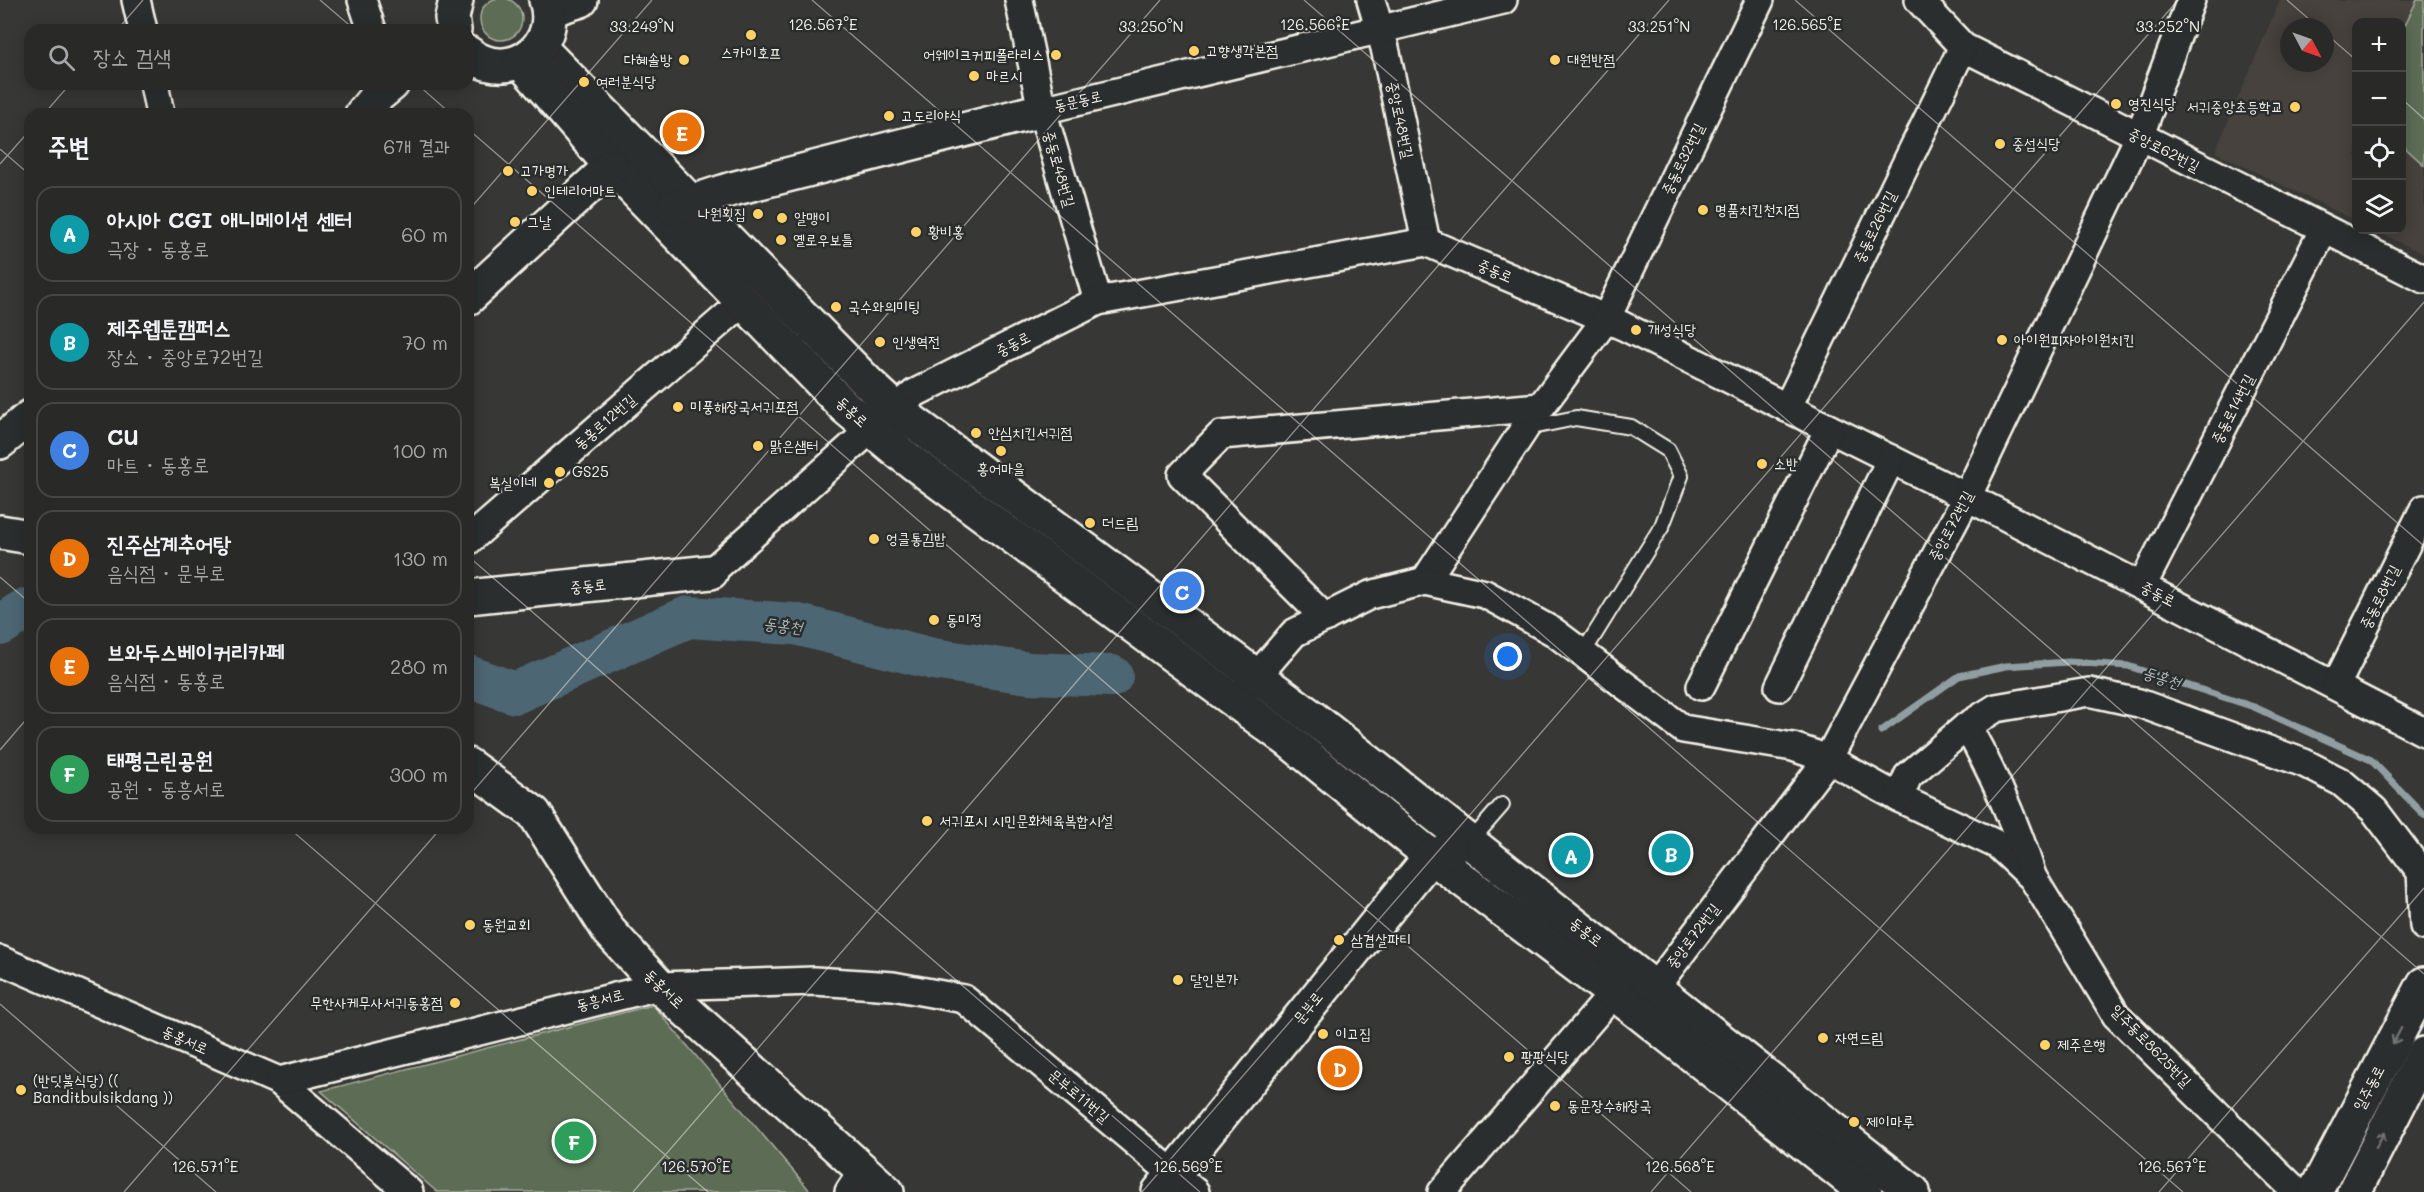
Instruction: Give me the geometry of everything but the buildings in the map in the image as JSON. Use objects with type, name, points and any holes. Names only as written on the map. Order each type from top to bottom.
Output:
[{"type":"main road","points":[[474,57],[482,62],[498,66],[530,54],[547,33],[548,5],[581,0]]},
{"type":"main road","name":"동홍로","points":[[530,54],[611,166],[871,429],[964,502],[1237,701],[1431,856],[1913,1192]]},
{"type":"main road","name":"동홍로","points":[[530,54],[691,202],[897,410],[1256,674],[1469,843],[1635,998],[1865,1192]]},
{"type":"main road","name":"동문동로","points":[[657,214],[691,202],[1042,110]]},
{"type":"main road","points":[[474,292],[611,166]]},
{"type":"main road","points":[[0,442],[24,422]]},
{"type":"main road","points":[[0,532],[24,536]]},
{"type":"main road","name":"중동로","points":[[474,596],[575,588],[711,572]]},
{"type":"main road","name":"동홍서로","points":[[474,769],[534,813],[609,932],[659,986],[866,1185]]},
{"type":"main road","points":[[1431,856],[1469,843]]},
{"type":"main road","name":"문부로","points":[[1176,1186],[1431,856]]},
{"type":"main road","name":"일주동로","points":[[2315,1192],[2424,984]]},
{"type":"main road","points":[[2354,1192],[2424,1054]]},
{"type":"street","points":[[136,0],[141,24]]},
{"type":"street","points":[[362,0],[370,24]]},
{"type":"street","name":"중동로48번길","points":[[1019,0],[1042,110],[1098,301]]},
{"type":"street","name":"중앙로48번길","points":[[1371,0],[1426,242]]},
{"type":"street","name":"동문동로","points":[[1042,110],[1503,0]]},
{"type":"street","name":"중동로32번길","points":[[1606,319],[1760,0]]},
{"type":"street","name":"중앙로62번길","points":[[1918,0],[1963,47],[2323,231],[2424,279]]},
{"type":"street","name":"중앙로72번길","points":[[1635,998],[1828,759],[1967,497],[2139,137],[2191,0]]},
{"type":"street","name":"중동로26번길","points":[[1787,408],[1963,47]]},
{"type":"street","points":[[154,90],[159,108]]},
{"type":"street","name":"중동로14번길","points":[[2142,586],[2323,231]]},
{"type":"street","name":"중동로","points":[[711,572],[871,429],[915,393],[1098,301],[1426,242],[1606,319],[1967,497],[2424,732]]},
{"type":"street","name":"동홍로12번길","points":[[474,536],[743,302]]},
{"type":"street","points":[[1425,581],[1532,418],[1606,319]]},
{"type":"street","points":[[1325,618],[1182,475],[1221,435],[1532,418]]},
{"type":"street","points":[[1701,686],[1829,429]]},
{"type":"street","points":[[1779,687],[1891,459]]},
{"type":"street","name":"중동로8번길","points":[[2336,685],[2424,508]]},
{"type":"street","points":[[1237,701],[1256,674],[1294,633],[1370,595],[1425,581],[1485,594],[1554,632],[1583,653]]},
{"type":"street","name":"일주동로8625번길","points":[[1583,653],[1683,729],[1793,747],[1828,759],[1899,798],[1998,845],[2033,878]]},
{"type":"street","points":[[1899,798],[1908,776],[1967,726],[1996,708],[2089,692],[2139,703],[2304,763],[2341,782],[2374,810],[2421,872],[2424,926]]},
{"type":"street","name":"일주동로8625번길","points":[[1967,726],[1996,778],[2020,835],[2033,878],[2116,1015],[2297,1192]]},
{"type":"street","name":"동홍서로","points":[[0,960],[279,1081],[409,1192]]},
{"type":"street","name":"동흥서로","points":[[279,1081],[659,986],[814,981],[893,986],[964,999]]},
{"type":"street","points":[[1442,1192],[1635,998]]},
{"type":"street","name":"문부로11번길","points":[[964,999],[1176,1186]]},
{"type":"lane","points":[[1532,418],[1576,418],[1631,427],[1668,450],[1681,476],[1662,526],[1583,653]]},
{"type":"lane","points":[[1469,843],[1502,805]]},
{"type":"shaded area","name":"서귀중앙초등학교","points":[[2280,0],[2424,0],[2424,254],[2382,234],[2406,234],[2406,18],[2352,18],[2352,219],[2215,152]]},
{"type":"green space","points":[[493,-1],[509,-1],[521,11],[521,27],[509,39],[493,39],[481,27],[481,11]]},
{"type":"green space","points":[[2417,0],[2424,0],[2424,165],[2406,149],[2406,23]]},
{"type":"green space","points":[[653,1005],[811,1192],[437,1192],[321,1091]]},
{"type":"waterway","name":"동홍천","points":[[0,625],[24,610]]},
{"type":"waterway","name":"동홍천","points":[[474,678],[515,693],[688,617],[795,624],[933,659],[1029,673],[1112,676]]},
{"type":"waterway","name":"동홍천","points":[[1881,731],[1959,676],[2006,666],[2069,662],[2128,666],[2254,707],[2371,760],[2424,815]]},
{"type":"place","name":"스카이호프","points":[[751,35]]},
{"type":"place","name":"고향생각본점","points":[[1194,51]]},
{"type":"place","name":"어웨이크커피폴라리스","points":[[1056,55]]},
{"type":"place","name":"다혜솔방","points":[[684,60]]},
{"type":"place","name":"대원반점","points":[[1555,60]]},
{"type":"place","name":"마르시","points":[[974,76]]},
{"type":"place","name":"여러분식당","points":[[584,82]]},
{"type":"place","name":"영진식당","points":[[2116,104]]},
{"type":"place","name":"서귀중앙초등학교","points":[[2295,107]]},
{"type":"place","name":"고도리야식","points":[[889,116]]},
{"type":"place","name":"브와두스베이커리카페","points":[[682,132]]},
{"type":"place","name":"중섭식당","points":[[2000,144]]},
{"type":"place","name":"고가명가","points":[[508,171]]},
{"type":"place","name":"인테리어마트","points":[[532,191]]},
{"type":"place","name":"명품치킨천지점","points":[[1703,210]]},
{"type":"place","name":"나원횟집","points":[[758,214]]},
{"type":"place","name":"알맹이","points":[[782,218]]},
{"type":"place","name":"그날","points":[[515,222]]},
{"type":"place","name":"황비홍","points":[[916,232]]},
{"type":"place","name":"옐로우보틀","points":[[781,240]]},
{"type":"place","name":"국수와의미팅","points":[[836,307]]},
{"type":"place","name":"개성식당","points":[[1636,330]]},
{"type":"place","name":"아이원피자아이원치킨","points":[[2002,340]]},
{"type":"place","name":"인생역전","points":[[880,342]]},
{"type":"place","name":"미풍해장국서귀포점","points":[[678,407]]},
{"type":"place","name":"안심치킨서귀점","points":[[976,433]]},
{"type":"place","name":"맑은샘터","points":[[758,446]]},
{"type":"place","name":"홍어마을","points":[[1001,451]]},
{"type":"place","name":"소반","points":[[1762,464]]},
{"type":"place","name":"GS25","points":[[560,472]]},
{"type":"place","name":"복실이네","points":[[549,483]]},
{"type":"place","name":"더드림","points":[[1090,523]]},
{"type":"place","name":"엉클통김밥","points":[[874,539]]},
{"type":"place","name":"CU","points":[[1182,591]]},
{"type":"place","name":"동미정","points":[[934,620]]},
{"type":"place","name":"서귀포시 시민문화체육복합시설","points":[[927,821]]},
{"type":"place","name":"제주웹툰캠퍼스","points":[[1671,853]]},
{"type":"place","name":"아시아 CGI 애니메이션 센터","points":[[1571,855]]},
{"type":"place","name":"동원교회","points":[[470,925]]},
{"type":"place","name":"삼겹살파티","points":[[1339,940]]},
{"type":"place","name":"달인본가","points":[[1178,980]]},
{"type":"place","name":"무한사케무사서귀동홍점","points":[[455,1003]]},
{"type":"place","name":"이고집","points":[[1323,1034]]},
{"type":"place","name":"자연드림","points":[[1823,1038]]},
{"type":"place","name":"제주은행","points":[[2045,1045]]},
{"type":"place","name":"팡팡식당","points":[[1509,1057]]},
{"type":"place","name":"진주삼계추어탕","points":[[1340,1068]]},
{"type":"place","name":"(반딧불식당) (( Banditbulsikdang ))","points":[[21,1090]]},
{"type":"place","name":"동문장수해장국","points":[[1555,1106]]},
{"type":"place","name":"제이마루","points":[[1854,1122]]},
{"type":"place","name":"태평근린공원","points":[[574,1141]]}]
